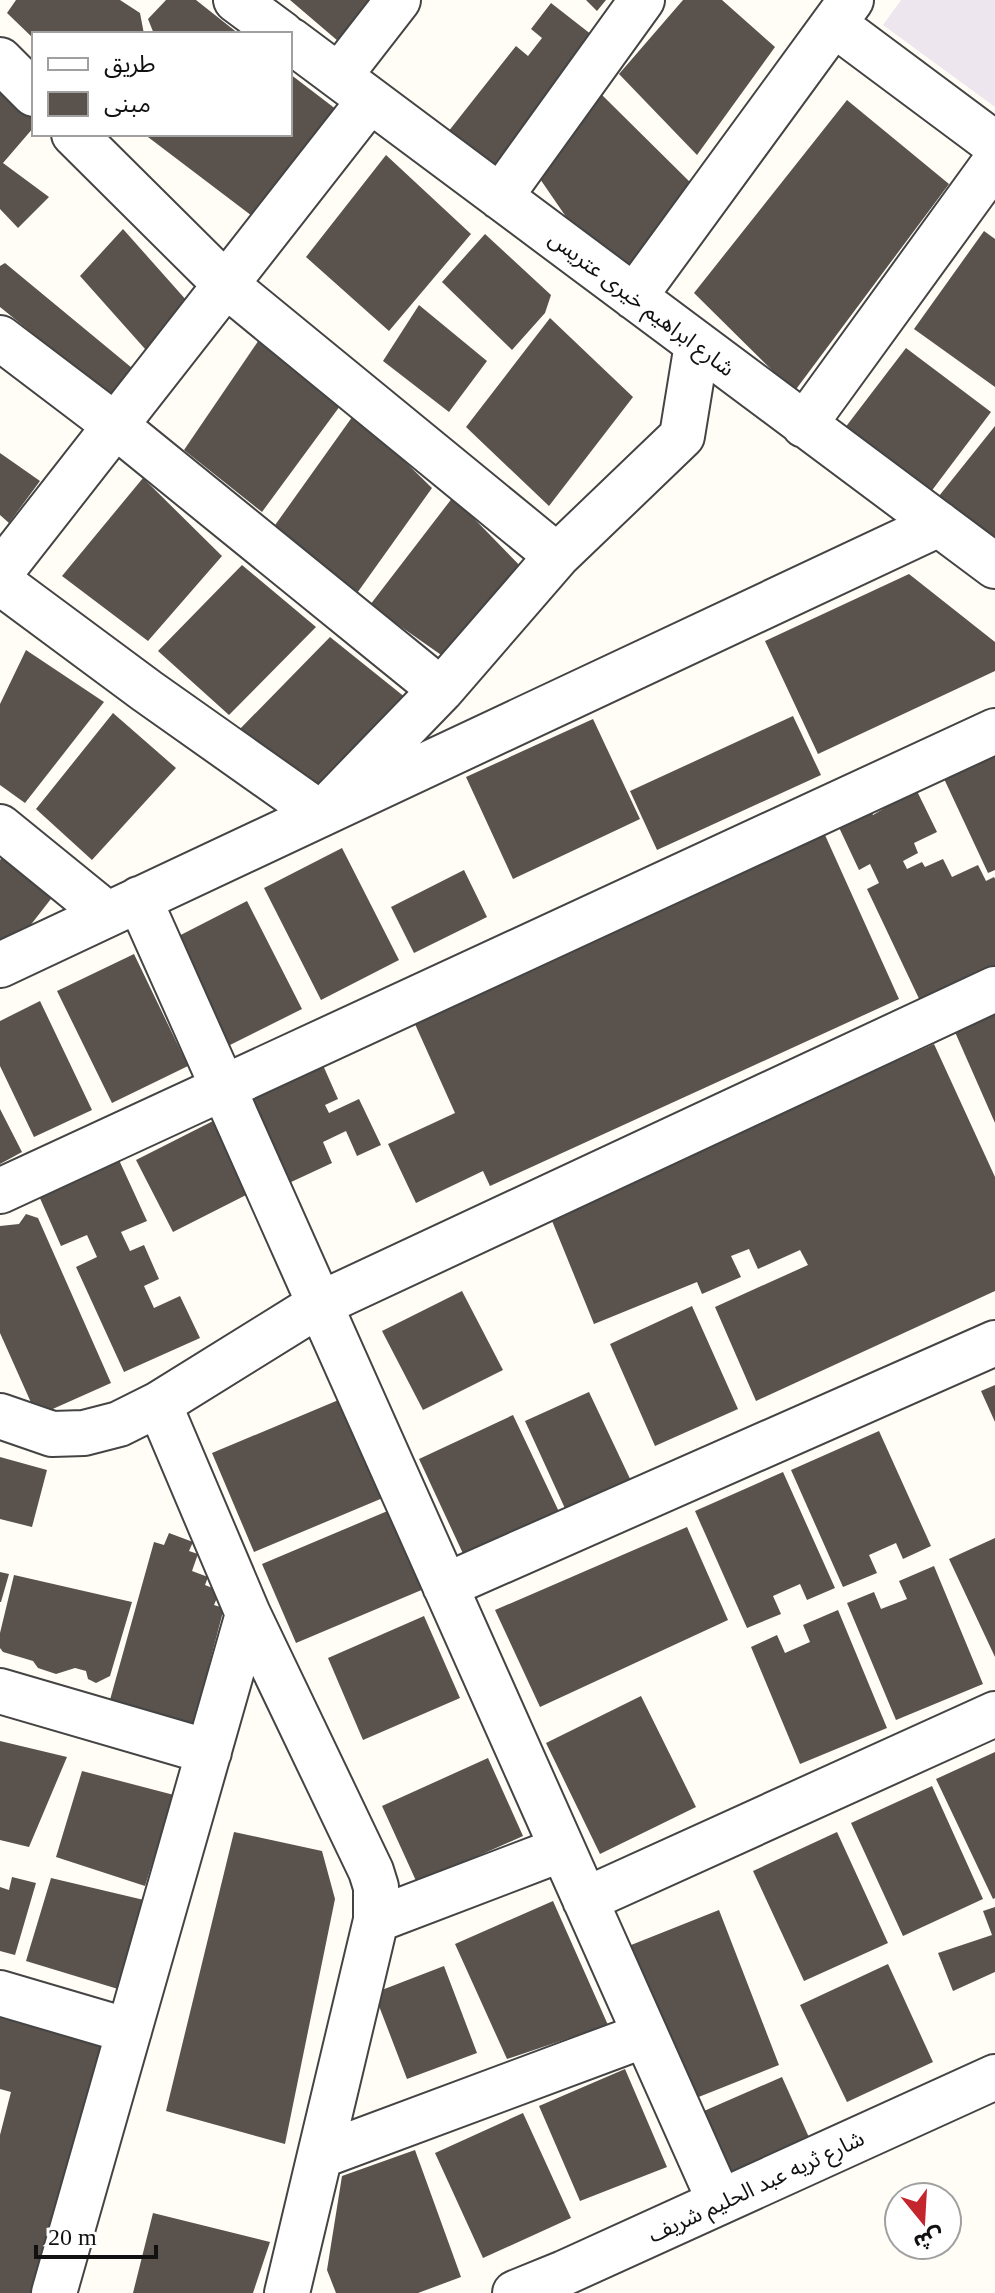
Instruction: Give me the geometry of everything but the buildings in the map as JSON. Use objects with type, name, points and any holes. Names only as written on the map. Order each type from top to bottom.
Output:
[{"type":"street","points":[[236,0],[279,32]]},
{"type":"street","points":[[0,573],[225,284],[354,88],[398,0]]},
{"type":"street","points":[[500,197],[642,0]]},
{"type":"street","points":[[634,297],[843,12],[995,144]]},
{"type":"street","name":"شارع ابراهيم خيرى عتريس","points":[[292,42],[995,566]]},
{"type":"street","points":[[0,60],[32,92]]},
{"type":"street","points":[[76,136],[225,284],[557,556]]},
{"type":"street","points":[[804,425],[995,162]]},
{"type":"street","points":[[0,338],[116,426],[441,690]]},
{"type":"street","points":[[321,814],[441,690],[557,556],[682,436],[697,344]]},
{"type":"street","points":[[0,965],[939,524]]},
{"type":"street","points":[[0,582],[321,814]]},
{"type":"street","points":[[0,1191],[995,731]]},
{"type":"street","points":[[0,827],[123,907],[223,1088],[720,2202]]},
{"type":"street","points":[[0,1416],[52,1434],[84,1433],[119,1424],[159,1404],[320,1304],[995,989]]},
{"type":"street","points":[[445,1586],[995,1343]]},
{"type":"street","points":[[159,1404],[248,1614],[376,1887],[376,1920],[287,2293]]},
{"type":"street","points":[[54,2293],[248,1614]]},
{"type":"street","points":[[0,1691],[209,1752]]},
{"type":"street","points":[[585,1900],[995,1714]]},
{"type":"street","points":[[376,1920],[562,1849]]},
{"type":"street","points":[[0,1993],[129,2031]]},
{"type":"street","points":[[320,2156],[645,2035]]},
{"type":"street","name":"شارع ثريه عبد الحليم شريف","points":[[515,2293],[995,2077]]},
{"type":"shaded area","points":[[901,0],[995,0],[995,107],[883,25]]}]
